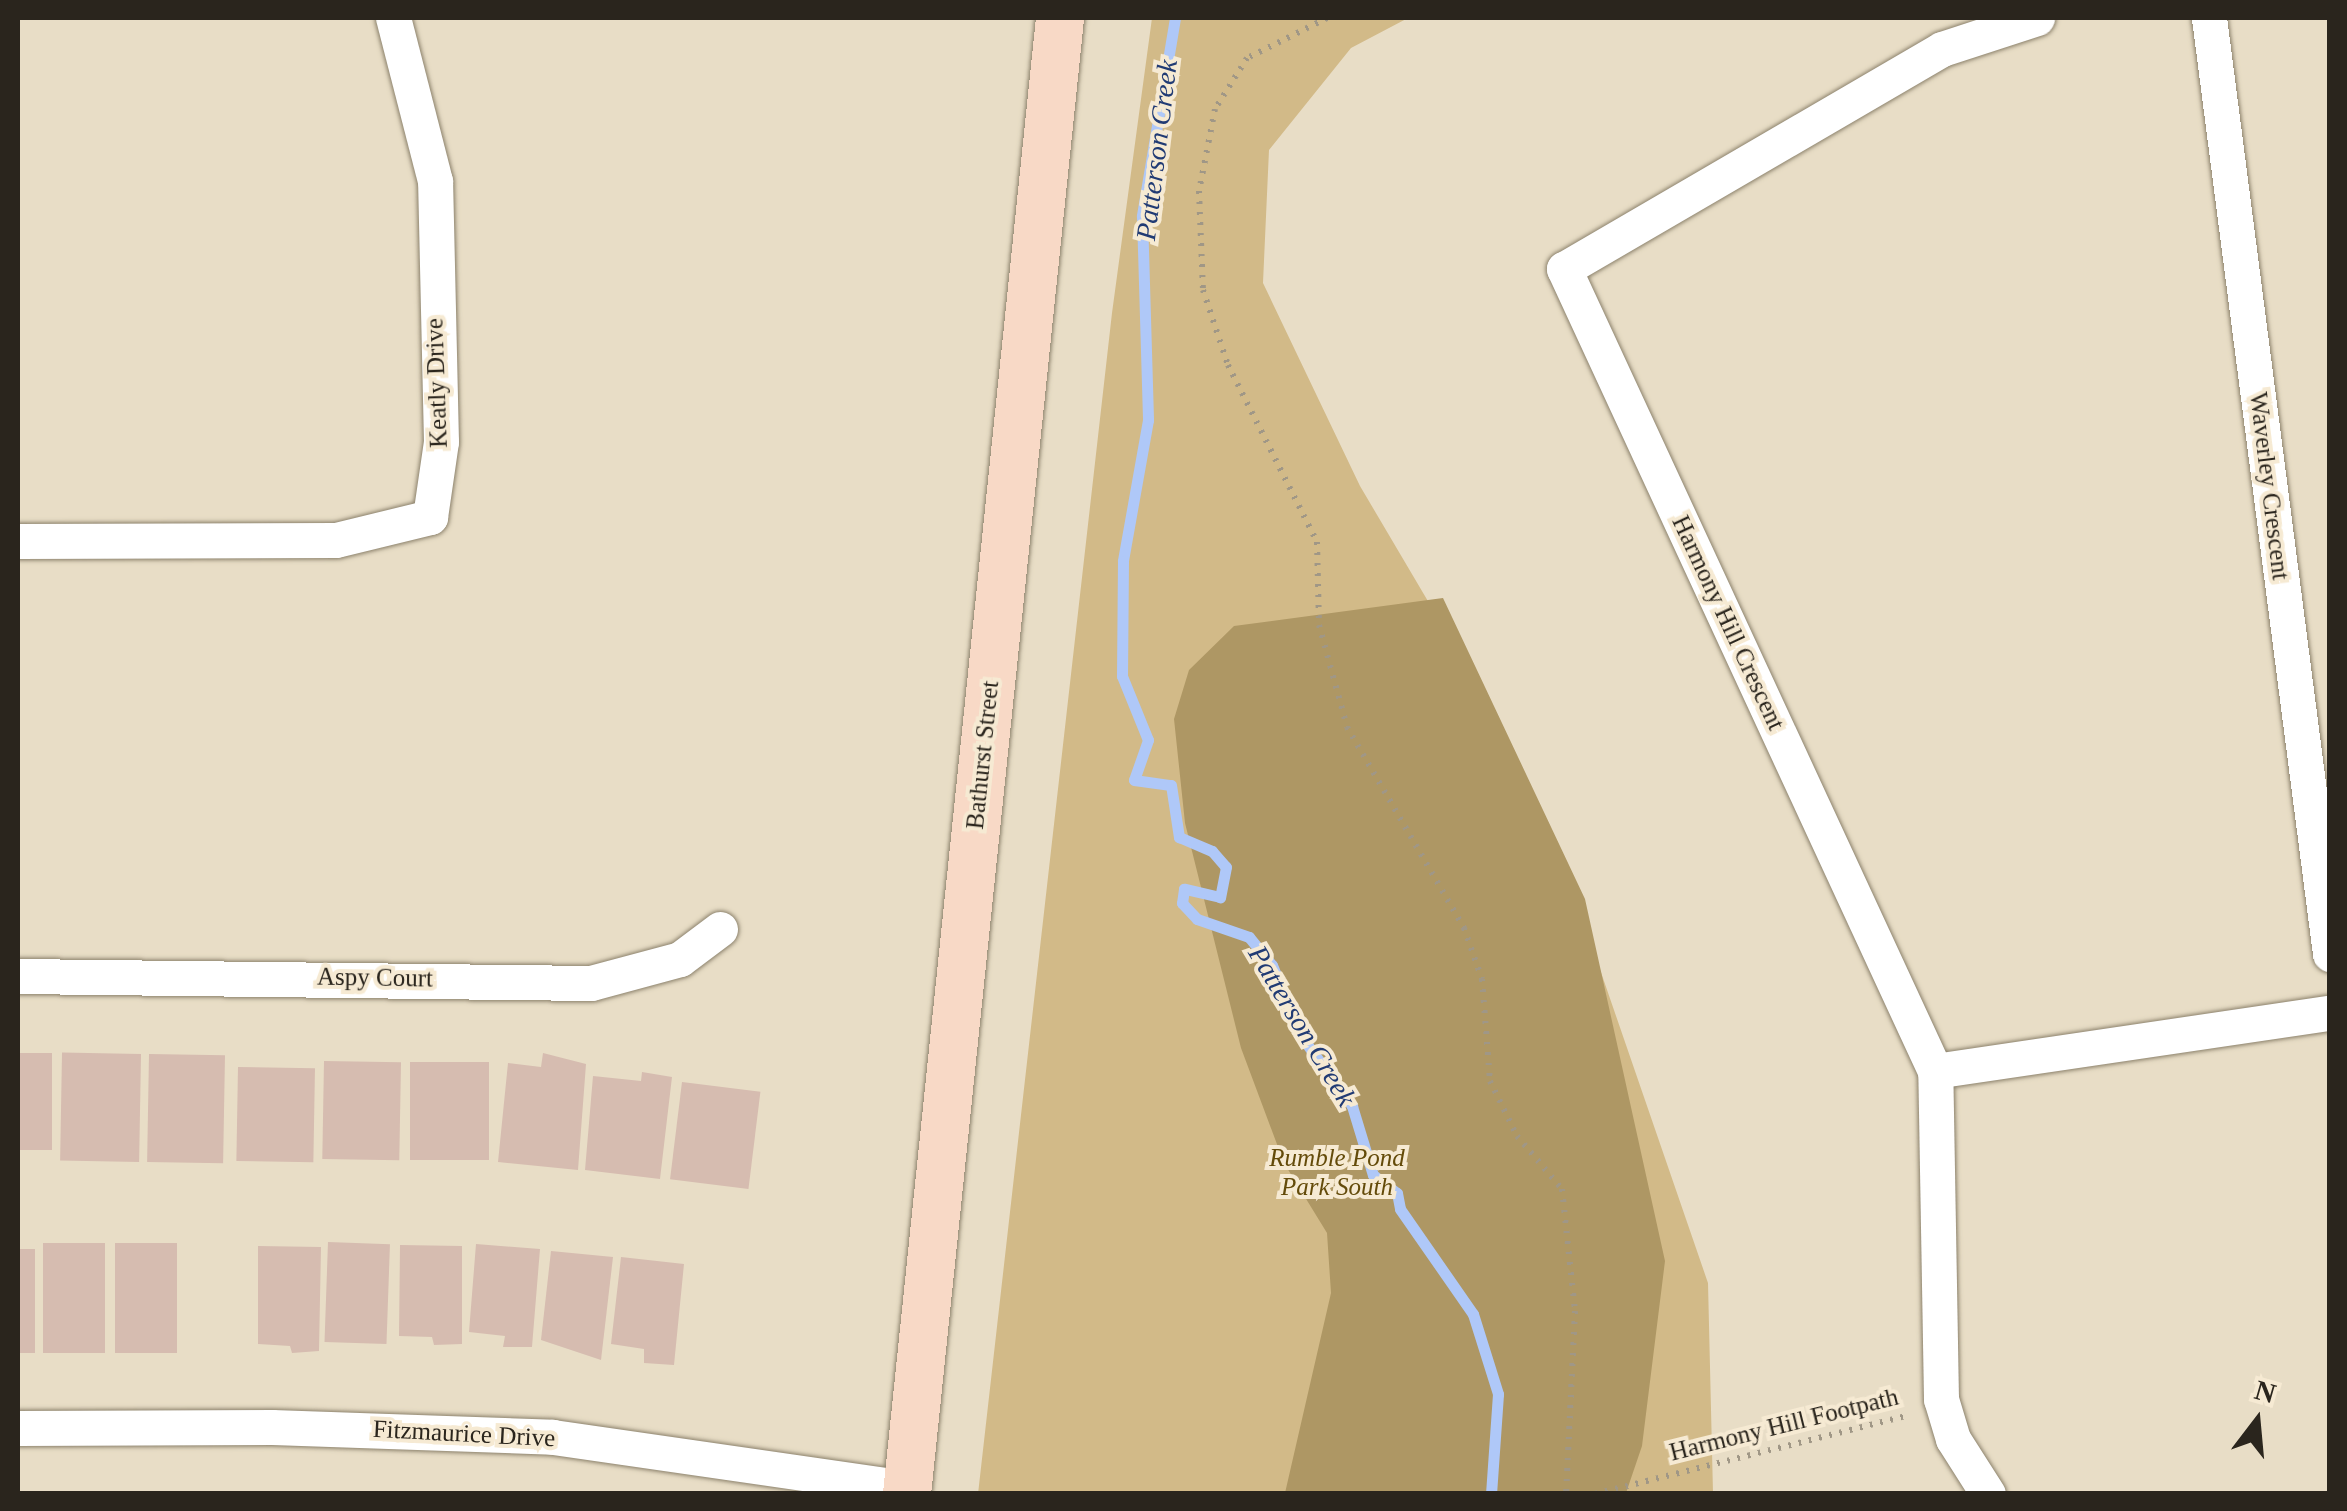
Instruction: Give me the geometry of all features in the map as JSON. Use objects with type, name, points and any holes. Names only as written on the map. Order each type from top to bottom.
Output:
[{"type":"main road","name":"Bathurst Street","points":[[908,1491],[1060,18]]},
{"type":"street","name":"Keatly Drive","points":[[18,541],[336,540],[430,517],[442,442],[435,181],[393,18]]},
{"type":"street","name":"Harmony Hill Crescent","points":[[1988,1494],[1953,1438],[1943,1406],[1935,1072],[1564,269],[1942,49],[2038,18]]},
{"type":"street","name":"Waverley Crescent","points":[[2209,18],[2330,954]]},
{"type":"street","name":"Aspy Court","points":[[18,976],[591,983],[680,959],[720,929]]},
{"type":"street","points":[[1935,1072],[2330,1012]]},
{"type":"street","name":"Fitzmaurice Drive","points":[[18,1428],[272,1427],[552,1437],[908,1491]]},
{"type":"path","points":[[1327,18],[1247,58],[1215,109],[1200,191],[1203,290],[1228,366],[1317,542],[1319,625],[1347,727],[1464,928],[1482,980],[1490,1080],[1517,1136],[1562,1189],[1575,1310],[1566,1494]]},
{"type":"path","name":"Harmony Hill Footpath","points":[[1596,1494],[1943,1406]]},
{"type":"green space","name":"Rumble Pond Park South","points":[[1152,18],[1408,18],[1351,48],[1269,150],[1263,283],[1360,486],[1432,608],[1563,862],[1708,1283],[1713,1493],[978,1494],[1112,313]]},
{"type":"green space","points":[[1443,598],[1585,899],[1665,1261],[1642,1446],[1626,1493],[1285,1493],[1331,1293],[1327,1233],[1284,1163],[1241,1048],[1185,823],[1174,719],[1189,670],[1234,626]]},
{"type":"building","points":[[18,1053],[52,1053],[52,1150],[18,1150]]},
{"type":"building","points":[[62,1053],[141,1054],[139,1162],[60,1161]]},
{"type":"building","points":[[543,1053],[586,1064],[578,1170],[498,1162],[508,1063],[541,1067]]},
{"type":"building","points":[[149,1054],[225,1055],[223,1163],[147,1162]]},
{"type":"building","points":[[324,1061],[401,1062],[399,1160],[322,1159]]},
{"type":"building","points":[[410,1062],[489,1062],[489,1160],[410,1160]]},
{"type":"building","points":[[238,1067],[315,1068],[313,1162],[236,1161]]},
{"type":"building","points":[[642,1072],[672,1077],[660,1179],[585,1170],[593,1076],[641,1081]]},
{"type":"building","points":[[682,1082],[760,1092],[748,1189],[670,1179]]},
{"type":"building","points":[[328,1242],[390,1244],[386,1344],[325,1342]]},
{"type":"building","points":[[43,1243],[105,1243],[105,1353],[43,1353]]},
{"type":"building","points":[[115,1243],[177,1243],[177,1353],[115,1353]]},
{"type":"building","points":[[476,1244],[540,1249],[532,1347],[503,1347],[505,1336],[469,1332]]},
{"type":"building","points":[[400,1245],[462,1246],[462,1344],[434,1345],[432,1337],[399,1336]]},
{"type":"building","points":[[258,1246],[321,1247],[319,1351],[292,1353],[290,1346],[258,1344]]},
{"type":"building","points":[[18,1249],[35,1249],[35,1353],[18,1353]]},
{"type":"building","points":[[551,1251],[613,1257],[601,1360],[541,1340]]},
{"type":"building","points":[[621,1257],[684,1264],[674,1365],[644,1363],[644,1349],[611,1344]]},
{"type":"waterway","name":"Patterson Creek","points":[[1175,18],[1142,216],[1148,420],[1123,561],[1122,676],[1148,740],[1134,780],[1171,785],[1179,837],[1212,851],[1226,867],[1220,897],[1184,889],[1182,903],[1197,919],[1249,937],[1272,965],[1301,1036],[1352,1106],[1373,1175],[1397,1193],[1400,1209],[1473,1314],[1498,1394],[1491,1494]]}]
